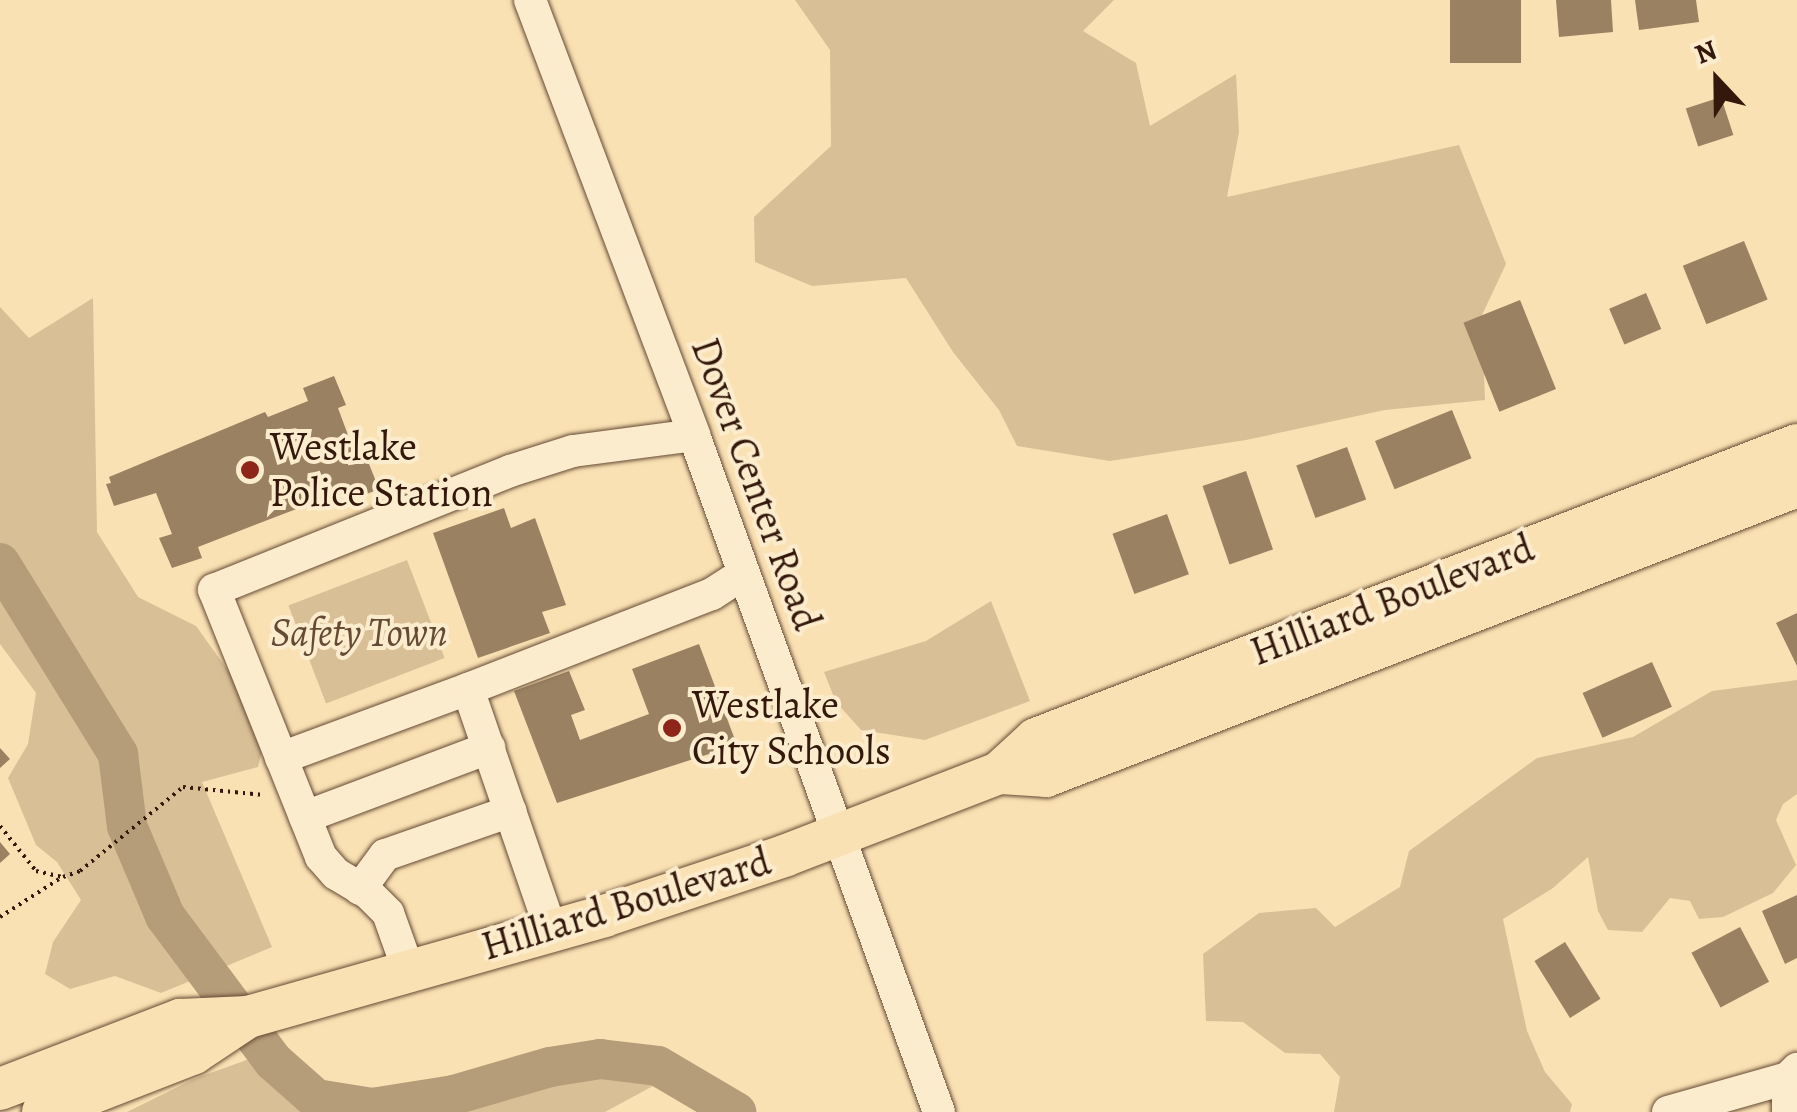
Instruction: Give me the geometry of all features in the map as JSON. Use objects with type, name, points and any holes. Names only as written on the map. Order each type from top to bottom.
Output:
[{"type":"main road","name":"Hilliard Boulevard","points":[[0,1088],[697,887],[998,773],[1036,739],[1797,445]]},
{"type":"main road","name":"Hilliard Boulevard","points":[[998,773],[1046,776],[1797,486]]},
{"type":"main road","name":"Hilliard Boulevard","points":[[43,1112],[192,1033]]},
{"type":"street","name":"Dover Center Road","points":[[530,0],[694,435],[939,1112]]},
{"type":"street","points":[[408,969],[388,913],[321,858],[214,590],[510,471],[573,451],[694,435]]},
{"type":"street","points":[[281,758],[712,594],[744,573]]},
{"type":"street","points":[[468,689],[551,930]]},
{"type":"street","points":[[300,804],[489,748]]},
{"type":"street","points":[[360,889],[374,864],[385,855],[511,810]]},
{"type":"street","points":[[1668,1112],[1792,1073],[1788,1112]]},
{"type":"path","points":[[0,917],[62,877],[80,872],[170,794],[183,788],[260,795],[300,804]]},
{"type":"path","points":[[0,826],[36,871],[62,877]]},
{"type":"green space","points":[[795,0],[1114,0],[1083,31],[1136,63],[1150,126],[1236,74],[1239,132],[1227,197],[1459,145],[1506,264],[1482,315],[1485,400],[1385,410],[1246,440],[1110,461],[1017,446],[999,410],[953,352],[906,278],[812,286],[755,262],[754,217],[831,146],[830,50]]},
{"type":"green space","points":[[93,298],[97,532],[138,597],[196,626],[268,726],[258,767],[202,782],[272,947],[161,993],[115,976],[70,989],[45,974],[53,942],[81,900],[57,862],[36,845],[8,778],[28,744],[36,693],[0,644],[0,307],[29,338]]},
{"type":"green space","name":"Safety Town","points":[[407,560],[445,658],[326,704],[288,606]]},
{"type":"green space","points":[[991,601],[1030,701],[925,740],[861,730],[836,702],[824,672],[926,641]]},
{"type":"green space","points":[[1797,680],[1797,794],[1783,804],[1776,820],[1796,865],[1773,893],[1723,917],[1699,919],[1690,901],[1670,898],[1642,932],[1608,930],[1598,911],[1588,857],[1553,888],[1503,919],[1527,1031],[1545,1072],[1572,1104],[1570,1112],[1334,1112],[1340,1077],[1320,1054],[1285,1053],[1243,1022],[1206,1021],[1203,954],[1259,913],[1316,908],[1335,927],[1400,887],[1409,851],[1537,758],[1633,737],[1712,691]]},
{"type":"green space","points":[[252,1058],[273,1061],[316,1099],[372,1108],[454,1095],[550,1067],[600,1059],[658,1066],[664,1080],[605,1112],[127,1112],[194,1079]]},
{"type":"building","points":[[1450,0],[1521,0],[1521,63],[1450,63]]},
{"type":"building","points":[[1556,0],[1611,0],[1613,32],[1559,37]]},
{"type":"building","points":[[1635,0],[1696,0],[1699,22],[1639,30]]},
{"type":"building","points":[[1721,97],[1733,135],[1698,146],[1686,108]]},
{"type":"building","points":[[1744,241],[1768,299],[1706,324],[1683,266]]},
{"type":"building","points":[[1646,293],[1661,329],[1624,345],[1609,309]]},
{"type":"building","points":[[1520,300],[1556,389],[1499,412],[1463,323]]},
{"type":"building","name":"Westlake Police Station","points":[[334,376],[346,405],[338,408],[358,462],[367,459],[379,489],[347,502],[343,491],[198,547],[202,558],[172,568],[159,538],[172,534],[156,493],[114,506],[106,484],[111,483],[109,477],[265,412],[268,417],[308,401],[303,388]]},
{"type":"building","points":[[1452,410],[1471,458],[1395,489],[1375,441]]},
{"type":"building","points":[[1347,447],[1366,500],[1315,518],[1296,465]]},
{"type":"building","points":[[1246,471],[1273,549],[1230,564],[1203,486]]},
{"type":"building","points":[[504,508],[511,528],[535,518],[566,605],[542,612],[550,633],[478,658],[433,533]]},
{"type":"building","points":[[1167,514],[1189,574],[1134,594],[1112,534]]},
{"type":"building","points":[[1797,613],[1797,666],[1776,623]]},
{"type":"building","name":"Westlake City Schools","points":[[699,644],[737,745],[557,803],[514,691],[569,671],[585,710],[571,715],[580,740],[649,714],[632,669]]},
{"type":"building","points":[[1652,662],[1672,707],[1603,738],[1583,693]]},
{"type":"building","points":[[0,748],[10,759],[0,768]]},
{"type":"building","points":[[0,842],[10,854],[0,863]]},
{"type":"building","points":[[1797,895],[1797,958],[1785,964],[1762,911]]},
{"type":"building","points":[[1740,927],[1769,982],[1721,1008],[1691,953]]},
{"type":"building","points":[[1565,942],[1601,999],[1570,1018],[1534,961]]},
{"type":"waterway","points":[[0,563],[118,754],[127,826],[165,916],[273,1061],[316,1099],[372,1108],[454,1095],[550,1067],[600,1059],[658,1066],[736,1112]]},
{"type":"place","name":"Westlake Police Station","points":[[250,470]]},
{"type":"place","name":"Westlake City Schools","points":[[672,728]]}]
